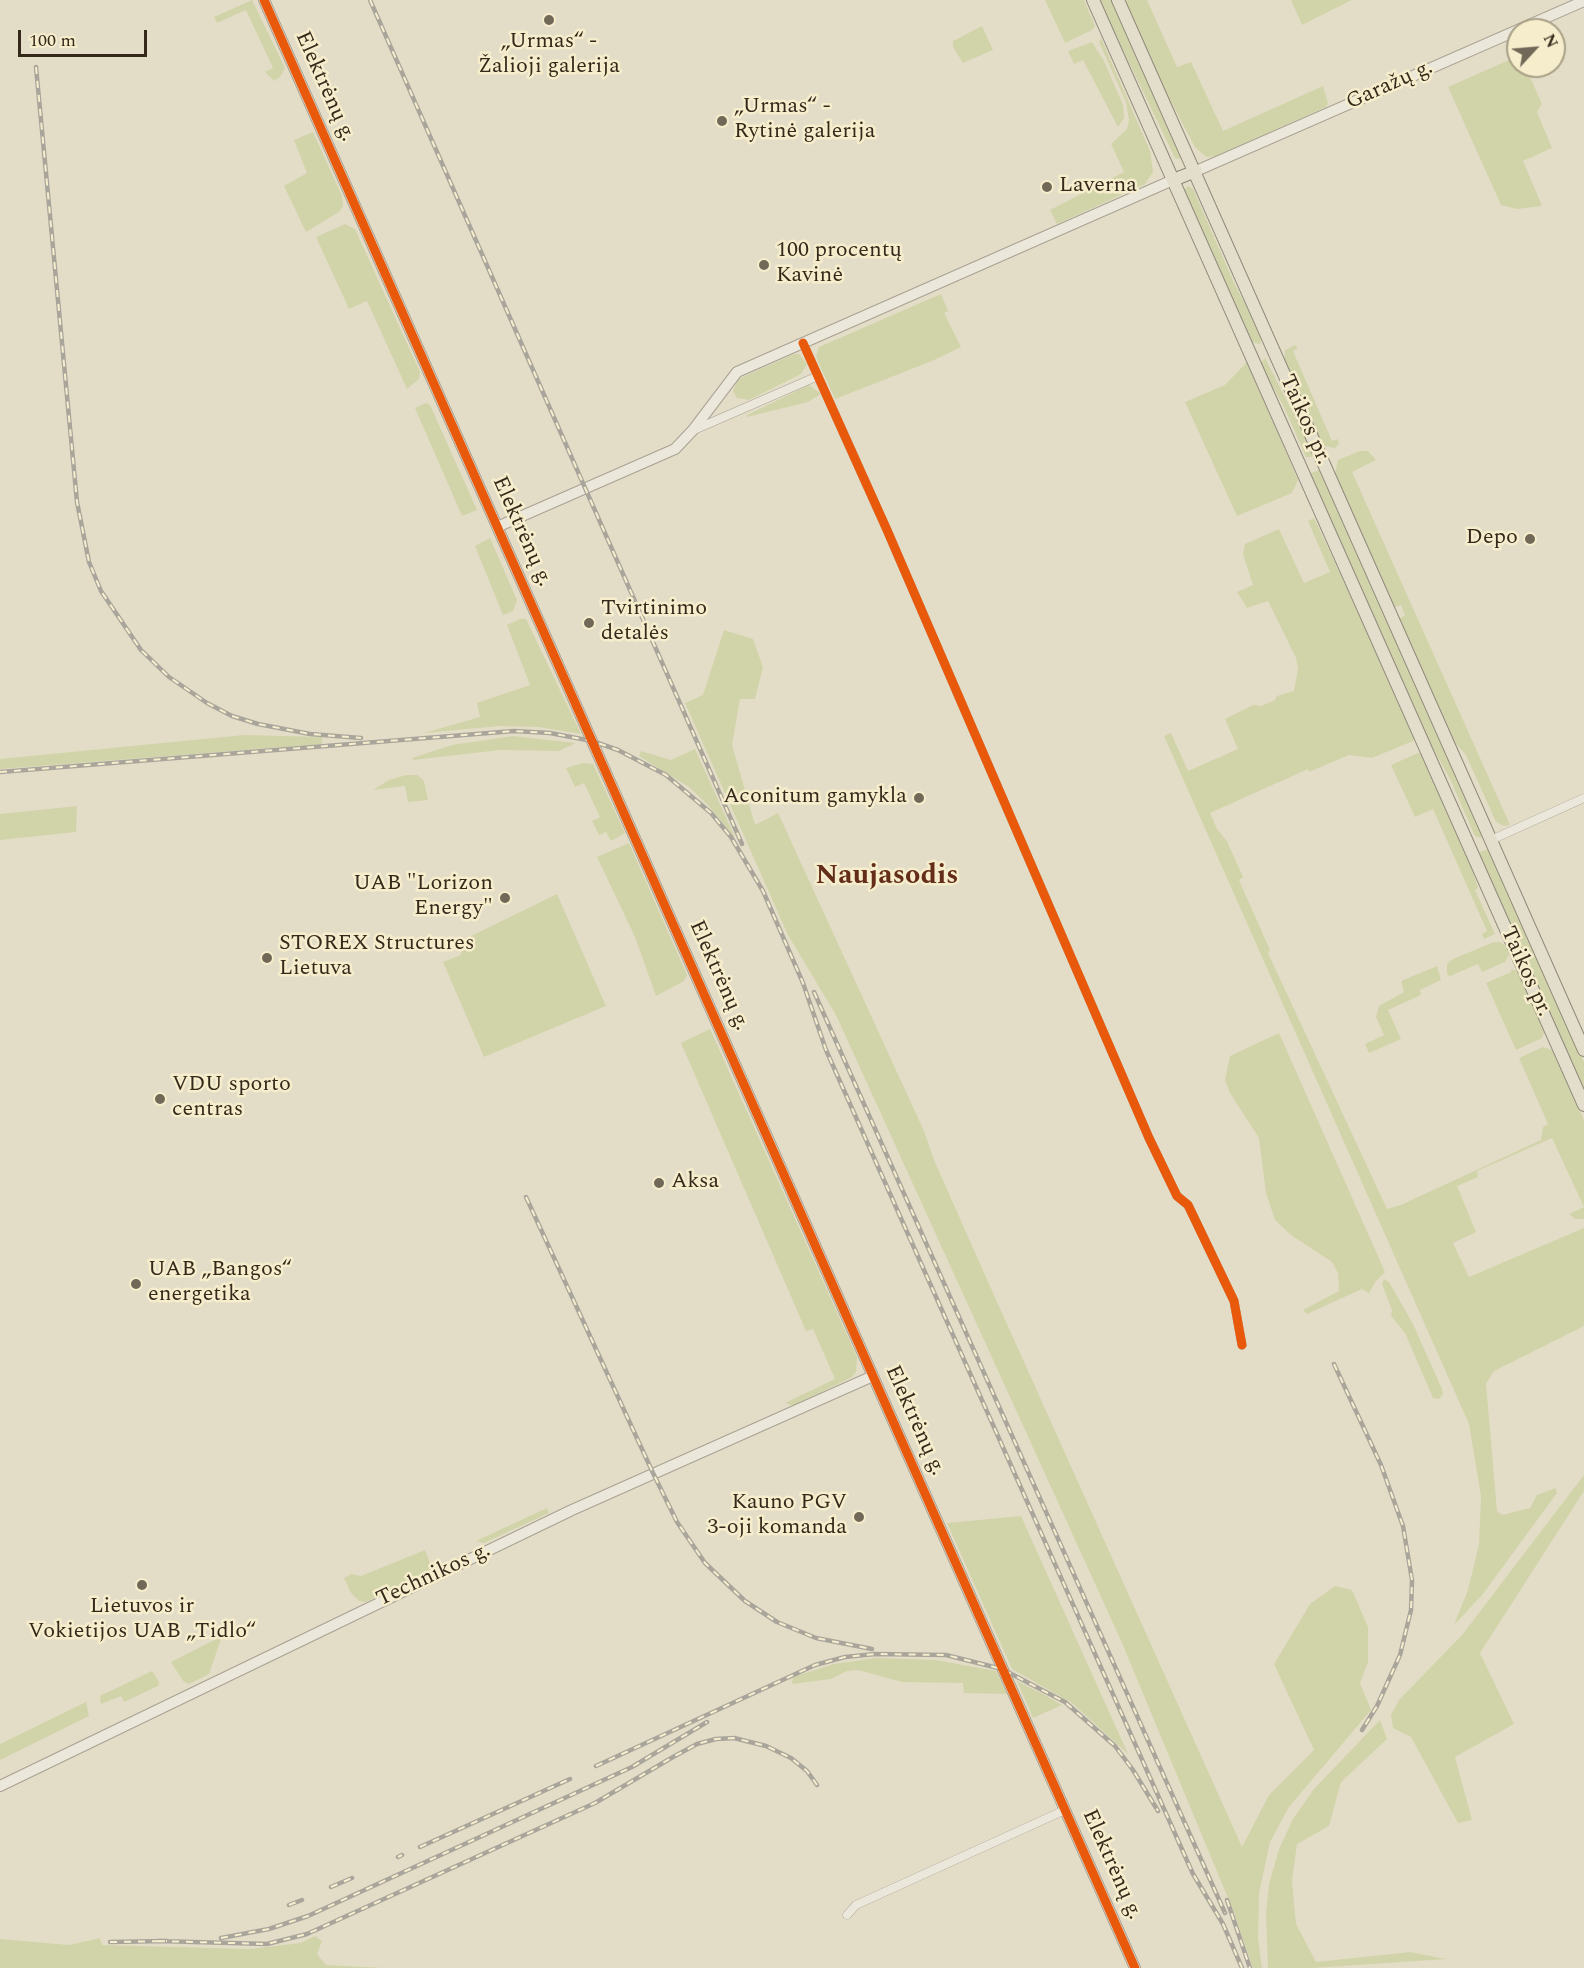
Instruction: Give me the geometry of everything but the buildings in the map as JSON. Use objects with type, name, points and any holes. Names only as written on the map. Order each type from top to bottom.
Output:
[{"type":"main road","name":"Taikos pr.","points":[[1093,0],[1584,1105]]},
{"type":"main road","name":"Taikos pr.","points":[[1118,0],[1196,171],[1584,1050]]},
{"type":"main road","points":[[1173,180],[1196,171]]},
{"type":"main road","points":[[1252,357],[1274,351]]},
{"type":"main road","points":[[1301,468],[1322,459]]},
{"type":"main road","points":[[1466,839],[1482,843],[1491,840]]},
{"type":"street","name":"Elektrėnų g.","points":[[264,0],[1135,1968]]},
{"type":"street","name":"Garažų g.","points":[[1196,171],[1584,1]]},
{"type":"street","points":[[497,527],[669,451],[693,430],[737,372],[1173,180]]},
{"type":"street","points":[[803,343],[1149,1138],[1177,1196],[1188,1205],[1234,1300],[1242,1345]]},
{"type":"street","points":[[693,430],[818,376]]},
{"type":"street","points":[[1491,840],[1584,798]]},
{"type":"street","name":"Technikos g.","points":[[0,1786],[572,1510],[873,1376]]},
{"type":"street","points":[[847,1915],[856,1905],[1065,1810]]},
{"type":"green space","points":[[252,0],[285,68],[280,77],[274,81],[265,72],[273,68],[246,10],[217,23],[214,17]]},
{"type":"green space","points":[[1045,0],[1084,0],[1095,26],[1092,30],[1065,43]]},
{"type":"green space","points":[[1099,0],[1113,0],[1181,155],[1180,159],[1175,158]]},
{"type":"green space","points":[[1127,0],[1147,0],[1177,67],[1191,62],[1223,131],[1323,86],[1328,103],[1326,107],[1216,156],[1206,157],[1195,147],[1158,77],[1126,6]]},
{"type":"green space","points":[[1291,0],[1352,0],[1302,25]]},
{"type":"green space","points":[[982,26],[993,50],[963,63],[953,47],[953,41]]},
{"type":"green space","points":[[1101,38],[1150,151],[1153,172],[1145,184],[1057,224],[1050,210],[1124,172],[1111,144],[1127,129],[1129,120],[1126,102],[1099,42]]},
{"type":"green space","points":[[1092,42],[1104,61],[1123,105],[1124,118],[1118,127],[1083,60],[1074,64],[1068,51]]},
{"type":"green space","points":[[1506,61],[1506,78],[1530,78],[1542,104],[1537,112],[1552,148],[1523,161],[1542,206],[1517,209],[1501,205],[1448,87]]},
{"type":"green space","points":[[313,132],[342,196],[343,206],[339,212],[306,232],[284,186],[307,173],[294,140]]},
{"type":"green space","points":[[1188,186],[1193,189],[1235,285],[1262,336],[1260,344],[1251,342],[1183,191]]},
{"type":"green space","points":[[345,224],[355,229],[420,372],[419,379],[407,389],[367,301],[349,309],[316,237]]},
{"type":"green space","points":[[941,294],[948,311],[944,313],[961,347],[932,361],[835,399],[816,357],[819,347]]},
{"type":"green space","points":[[1295,345],[1298,348],[1293,351],[1332,441],[1338,439],[1339,444],[1335,448],[1324,446],[1319,440],[1284,362],[1285,350]]},
{"type":"green space","points":[[794,354],[799,354],[807,364],[801,374],[749,400],[737,398],[733,391],[738,379]]},
{"type":"green space","points":[[1265,358],[1313,452],[1312,457],[1306,457],[1284,407],[1260,364]]},
{"type":"green space","points":[[1247,362],[1298,480],[1292,493],[1237,516],[1185,402],[1225,385]]},
{"type":"green space","points":[[809,385],[821,394],[808,402],[747,417],[747,415]]},
{"type":"green space","points":[[426,403],[430,405],[477,510],[462,516],[415,408]]},
{"type":"green space","points":[[1360,451],[1368,451],[1376,460],[1352,472],[1510,825],[1504,826],[1496,822],[1466,755],[1452,739],[1399,619],[1405,615],[1401,605],[1395,607],[1392,604],[1335,474],[1338,460]]},
{"type":"green space","points":[[1321,469],[1482,835],[1481,838],[1475,836],[1450,779],[1426,736],[1309,474]]},
{"type":"green space","points":[[1314,518],[1416,737],[1413,741],[1372,758],[1349,755],[1309,772],[1308,769],[1210,813],[1217,829],[1227,841],[1243,877],[1239,880],[1270,950],[1268,953],[1387,1209],[1401,1205],[1541,1140],[1543,1127],[1548,1124],[1519,1058],[1543,1047],[1553,1050],[1584,1120],[1584,1207],[1552,1138],[1477,1171],[1478,1177],[1457,1186],[1476,1232],[1453,1243],[1469,1277],[1584,1228],[1584,1326],[1494,1371],[1486,1384],[1497,1511],[1502,1515],[1530,1508],[1537,1495],[1556,1488],[1557,1493],[1483,1594],[1454,1625],[1468,1590],[1479,1544],[1481,1496],[1469,1424],[1164,736],[1171,733],[1188,771],[1238,749],[1225,719],[1253,705],[1261,706],[1275,700],[1277,696],[1294,691],[1298,669],[1296,658],[1268,601],[1247,608],[1237,592],[1253,585],[1243,554],[1245,544],[1279,529],[1304,583],[1330,572],[1308,521]]},
{"type":"green space","points":[[490,538],[517,600],[513,611],[503,615],[475,546]]},
{"type":"green space","points":[[520,619],[526,619],[581,734],[539,727],[500,726],[424,733],[480,717],[477,703],[530,685],[507,625]]},
{"type":"green space","points":[[724,630],[753,639],[763,667],[755,699],[740,699],[732,745],[755,825],[778,813],[924,1131],[934,1160],[989,1284],[1242,1847],[1269,1795],[1314,1750],[1274,1664],[1310,1604],[1335,1586],[1352,1590],[1368,1627],[1368,1662],[1360,1683],[1371,1710],[1289,1807],[1270,1842],[1259,1893],[1258,1938],[1262,1968],[1253,1968],[1233,1910],[1122,1643],[836,1015],[788,935],[685,703],[703,695]]},
{"type":"green space","points":[[244,735],[322,737],[322,744],[0,769],[0,759]]},
{"type":"green space","points":[[513,736],[576,743],[559,751],[500,750],[413,760],[412,758],[452,745]]},
{"type":"green space","points":[[695,749],[734,837],[707,804],[689,787],[639,756],[641,751],[671,760]]},
{"type":"green space","points":[[1421,753],[1471,865],[1478,888],[1475,890],[1495,934],[1484,939],[1482,934],[1487,931],[1433,809],[1415,817],[1391,765]]},
{"type":"green space","points":[[583,763],[593,764],[625,833],[611,841],[606,832],[599,835],[592,821],[600,817],[584,783],[575,787],[566,768]]},
{"type":"green space","points":[[406,775],[418,775],[424,781],[428,800],[408,802],[405,786],[373,790],[389,780]]},
{"type":"green space","points":[[77,806],[76,832],[0,840],[0,814]]},
{"type":"green space","points":[[629,843],[687,975],[684,981],[656,996],[635,937],[597,857]]},
{"type":"green space","points":[[1490,848],[1584,1062],[1584,1093],[1478,853]]},
{"type":"green space","points":[[557,894],[606,1006],[484,1057],[443,962],[461,955],[460,946],[465,939]]},
{"type":"green space","points":[[1494,942],[1500,942],[1507,947],[1509,955],[1505,962],[1482,972],[1478,964],[1450,976],[1447,974],[1447,964],[1453,959]]},
{"type":"green space","points":[[1437,966],[1441,980],[1420,990],[1421,995],[1388,1010],[1401,1039],[1369,1053],[1365,1044],[1384,1035],[1376,1017],[1379,1006],[1404,992],[1401,981]]},
{"type":"green space","points":[[1511,969],[1518,971],[1545,1030],[1542,1038],[1516,1050],[1486,983],[1511,972]]},
{"type":"green space","points":[[710,1029],[857,1357],[856,1372],[852,1377],[793,1406],[785,1403],[835,1379],[813,1329],[806,1331],[681,1043]]},
{"type":"green space","points":[[1279,1033],[1385,1272],[1369,1293],[1362,1289],[1307,1314],[1303,1310],[1339,1291],[1338,1273],[1332,1262],[1291,1235],[1275,1220],[1266,1193],[1259,1138],[1230,1093],[1225,1080],[1230,1056]]},
{"type":"green space","points":[[1584,1207],[1584,1219],[1575,1219],[1569,1214]]},
{"type":"green space","points":[[1384,1279],[1389,1282],[1413,1324],[1442,1389],[1443,1394],[1439,1399],[1433,1398],[1405,1333],[1391,1316],[1392,1310],[1382,1284]]},
{"type":"green space","points":[[1584,1475],[1584,1491],[1480,1653],[1514,1724],[1455,1757],[1472,1820],[1458,1823],[1411,1737],[1393,1728],[1391,1715],[1399,1700],[1462,1635]]},
{"type":"green space","points":[[547,1508],[549,1513],[484,1543],[476,1541]]},
{"type":"green space","points":[[1021,1516],[1128,1754],[1072,1703],[1012,1669],[947,1523]]},
{"type":"green space","points":[[425,1550],[432,1569],[366,1602],[359,1601],[351,1593],[344,1578],[352,1574],[361,1576]]},
{"type":"green space","points":[[222,1636],[209,1674],[189,1684],[183,1681],[171,1662]]},
{"type":"green space","points":[[876,1658],[936,1660],[996,1671],[1007,1694],[964,1693],[963,1683],[902,1682],[858,1670],[847,1671],[831,1679],[792,1684],[793,1677],[834,1664]]},
{"type":"green space","points":[[152,1671],[159,1682],[158,1686],[124,1702],[121,1696],[101,1704],[100,1696]]},
{"type":"green space","points":[[1017,1681],[1043,1694],[1062,1705],[1033,1718]]},
{"type":"green space","points":[[86,1702],[89,1716],[0,1760],[0,1744]]},
{"type":"green space","points":[[1380,1720],[1387,1739],[1341,1782],[1329,1826],[1297,1844],[1292,1881],[1296,1924],[1316,1962],[1410,1952],[1446,1959],[1313,1968],[1268,1968],[1266,1913],[1269,1884],[1279,1849],[1293,1819],[1314,1789]]},
{"type":"green space","points":[[315,1936],[322,1941],[317,1954],[326,1965],[384,1968],[0,1968],[0,1939],[69,1945],[100,1938],[102,1945],[249,1949],[301,1943]]},
{"type":"railway","points":[[370,0],[742,844]]},
{"type":"railway","points":[[36,67],[77,502],[89,562],[101,591],[141,650],[169,677],[207,703],[232,716],[258,724],[310,734],[361,738]]},
{"type":"railway","points":[[0,772],[514,731],[550,733],[592,741],[618,750],[666,775],[711,813],[731,837],[763,891],[803,983],[826,1050],[1193,1874],[1223,1924],[1242,1968]]},
{"type":"railway","points":[[814,992],[1225,1913]]},
{"type":"railway","points":[[526,1197],[653,1473],[677,1522],[705,1563],[745,1601],[777,1622],[816,1638],[872,1649]]},
{"type":"railway","points":[[1334,1364],[1381,1465],[1403,1526],[1412,1580],[1411,1610],[1400,1655],[1377,1706],[1362,1730]]},
{"type":"railway","points":[[596,1766],[815,1665],[845,1657],[875,1654],[946,1655],[1002,1669],[1065,1702],[1115,1746],[1158,1811]]},
{"type":"railway","points":[[221,1938],[269,1929],[308,1916],[632,1767],[707,1722]]},
{"type":"railway","points":[[158,1941],[267,1944],[307,1934],[595,1803],[697,1744],[716,1739],[734,1738],[766,1746],[791,1758],[807,1771],[817,1785]]},
{"type":"railway","points":[[420,1847],[570,1779]]},
{"type":"railway","points":[[398,1857],[402,1855]]},
{"type":"railway","points":[[331,1887],[352,1878]]},
{"type":"railway","points":[[289,1905],[302,1900]]},
{"type":"railway","points":[[1227,1900],[1250,1968]]},
{"type":"railway","points":[[110,1942],[167,1941]]},
{"type":"cycle path","points":[[264,0],[1135,1968]]},
{"type":"cycle path","points":[[803,343],[887,530],[1149,1138],[1177,1196],[1188,1205],[1234,1301],[1242,1345]]},
{"type":"place","name":"„Urmas“ - Žalioji galerija","points":[[549,20]]},
{"type":"place","name":"„Urmas“ - Rytinė galerija","points":[[722,121]]},
{"type":"place","name":"Laverna","points":[[1047,187]]},
{"type":"place","name":"100 procentų Kavinė","points":[[764,265]]},
{"type":"place","name":"Depo","points":[[1530,539]]},
{"type":"place","name":"Tvirtinimo detalės","points":[[589,623]]},
{"type":"place","name":"Aconitum gamykla","points":[[919,798]]},
{"type":"place","name":"UAB \"Lorizon Energy\"","points":[[505,898]]},
{"type":"place","name":"STOREX Structures Lietuva","points":[[267,958]]},
{"type":"place","name":"VDU sporto centras","points":[[160,1099]]},
{"type":"place","name":"Aksa","points":[[659,1183]]},
{"type":"place","name":"UAB „Bangos“ energetika","points":[[136,1284]]},
{"type":"place","name":"Kauno PGV 3-oji komanda","points":[[859,1517]]},
{"type":"place","name":"Lietuvos ir Vokietijos UAB „Tidlo“","points":[[142,1585]]},
{"type":"district","name":"Naujasodis","points":[[887,878]]}]
